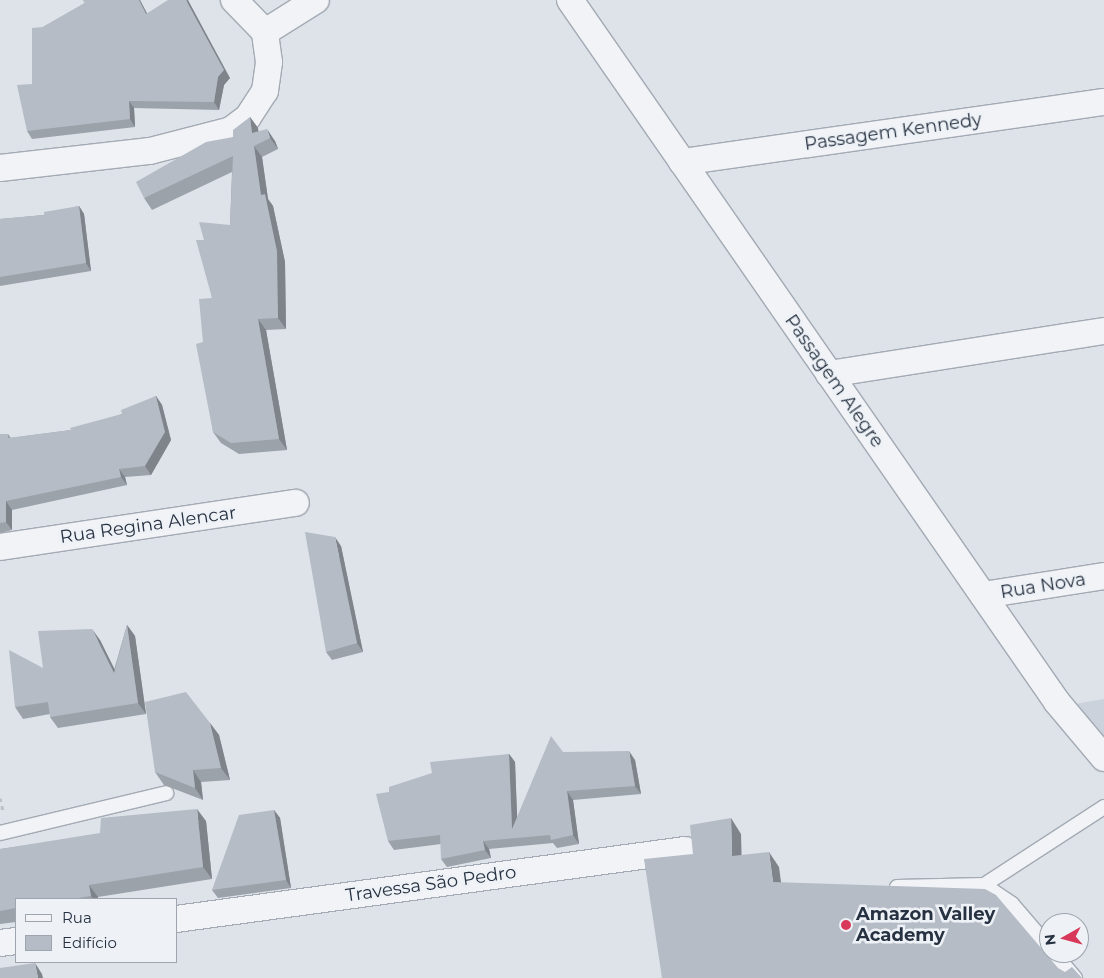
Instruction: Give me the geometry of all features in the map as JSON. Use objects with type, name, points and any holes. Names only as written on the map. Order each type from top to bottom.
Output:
[{"type":"street","points":[[0,168],[150,151],[231,130],[248,117],[265,92],[270,62],[265,32],[234,0]]},
{"type":"street","points":[[265,32],[316,0]]},
{"type":"street","name":"Passagem Alegre","points":[[570,0],[1057,702],[1104,758]]},
{"type":"street","name":"Passagem Kennedy","points":[[682,162],[1104,102]]},
{"type":"street","points":[[829,374],[1104,331]]},
{"type":"street","name":"Rua Regina Alencar","points":[[0,547],[296,503]]},
{"type":"street","name":"Rua Nova","points":[[983,595],[1104,576]]},
{"type":"street","name":"Travessa São Pedro","points":[[178,919],[685,850]]},
{"type":"street","points":[[0,943],[15,941]]},
{"type":"lane","points":[[0,833],[166,793]]},
{"type":"lane","points":[[881,887],[984,885],[1104,807]]},
{"type":"lane","points":[[984,885],[1012,904],[1039,936]]},
{"type":"lane","points":[[1062,963],[1075,978]]},
{"type":"shaded area","points":[[1104,699],[1104,739],[1075,704]]},
{"type":"building","points":[[83,0],[139,0],[146,14],[168,0],[186,0],[224,70],[218,77],[214,102],[129,101],[130,119],[27,131],[17,85],[32,84],[32,28],[43,27],[85,3]]},
{"type":"building","points":[[250,117],[252,133],[267,129],[270,138],[254,146],[261,195],[265,194],[277,251],[278,318],[258,319],[279,439],[231,443],[213,432],[196,344],[203,342],[199,299],[212,298],[196,240],[204,240],[199,222],[230,225],[233,156],[144,198],[136,182],[206,142],[233,137],[233,130]]},
{"type":"building","points":[[79,206],[86,263],[0,277],[0,219],[44,215],[44,212]]},
{"type":"building","points":[[156,396],[165,432],[145,466],[119,469],[121,477],[6,501],[6,522],[0,523],[0,434],[8,434],[8,438],[71,430],[70,428],[122,414],[121,410]]},
{"type":"building","points":[[305,532],[335,537],[357,643],[326,652]]},
{"type":"building","points":[[127,625],[138,703],[50,717],[48,702],[15,707],[9,650],[43,668],[38,631],[92,629],[114,673]]},
{"type":"building","points":[[186,692],[210,723],[221,768],[193,770],[195,788],[155,772],[145,702]]},
{"type":"building","points":[[551,736],[563,752],[629,751],[635,786],[567,791],[573,835],[551,840],[550,835],[483,841],[485,850],[441,859],[440,835],[388,841],[376,794],[389,792],[389,787],[432,773],[430,762],[509,754],[512,829]]},
{"type":"building","points":[[197,809],[203,867],[89,885],[91,896],[78,898],[15,898],[15,908],[0,911],[0,849],[100,833],[101,818]]},
{"type":"building","points":[[274,810],[286,880],[212,890],[239,815]]},
{"type":"building","name":"Amazon Valley Academy","points":[[731,818],[732,856],[769,852],[773,882],[985,889],[996,895],[1039,946],[1039,963],[1054,963],[1065,972],[1072,967],[1082,978],[662,978],[644,859],[693,854],[690,825]]},
{"type":"building","points":[[35,963],[38,978],[0,978],[0,968]]},
{"type":"place","name":"Amazon Valley Academy","points":[[846,925]]}]
